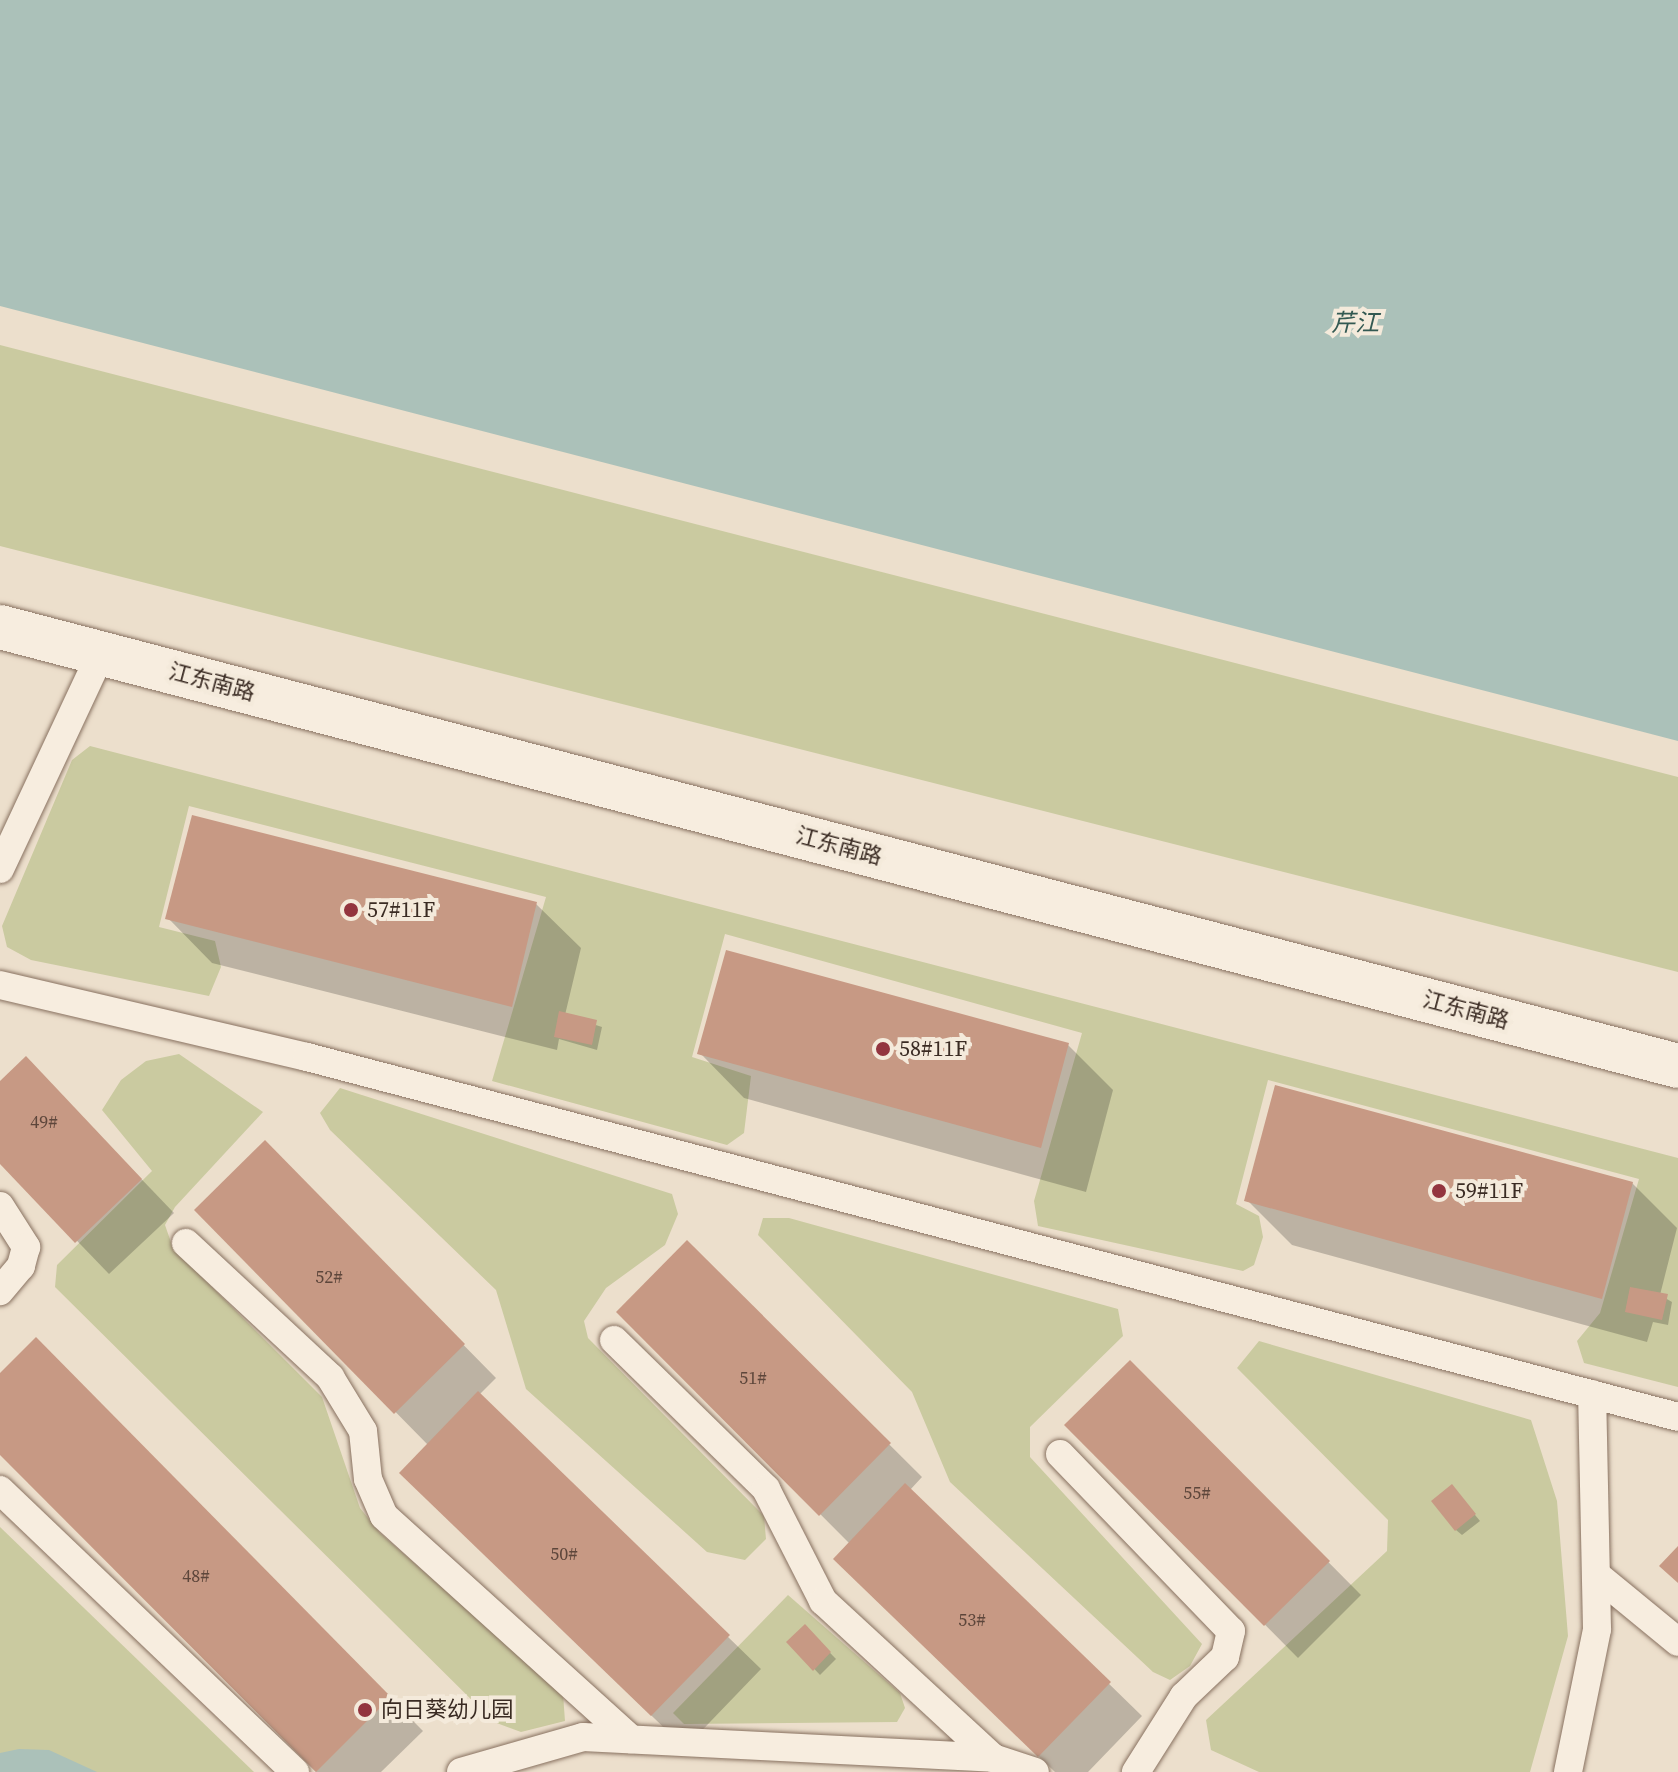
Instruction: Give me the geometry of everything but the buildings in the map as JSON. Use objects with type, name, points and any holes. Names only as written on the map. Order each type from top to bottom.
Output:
[{"type":"street","name":"江东南路","points":[[0,627],[1678,1066]]},
{"type":"lane","points":[[0,869],[101,653]]},
{"type":"lane","points":[[0,985],[321,1061],[1678,1417]]},
{"type":"lane","points":[[0,1206],[26,1247],[21,1266],[0,1291]]},
{"type":"lane","points":[[186,1243],[330,1377],[363,1431],[368,1479],[384,1516],[631,1739]]},
{"type":"lane","points":[[614,1340],[766,1489],[823,1601],[993,1758]]},
{"type":"lane","points":[[1568,1772],[1589,1685],[1599,1577],[1592,1394]]},
{"type":"lane","points":[[1060,1454],[1231,1631],[1225,1657],[1184,1696],[1136,1772]]},
{"type":"lane","points":[[0,1490],[295,1772]]},
{"type":"lane","points":[[1599,1577],[1678,1642]]},
{"type":"lane","points":[[461,1772],[583,1737],[993,1758],[1035,1772]]},
{"type":"green space","points":[[0,345],[1678,777],[1678,972],[0,546]]},
{"type":"green space","points":[[90,746],[1678,1158],[1678,1387],[1584,1363],[1577,1341],[1600,1313],[1639,1179],[1268,1080],[1236,1204],[1259,1216],[1263,1237],[1254,1265],[1243,1271],[1038,1226],[1034,1201],[1082,1033],[725,934],[692,1057],[751,1076],[744,1133],[727,1145],[492,1081],[546,897],[189,806],[159,927],[215,941],[221,967],[209,996],[31,960],[7,947],[2,926],[72,760]]},
{"type":"green space","points":[[179,1054],[263,1112],[175,1207],[165,1225],[173,1248],[322,1397],[360,1508],[380,1533],[563,1694],[565,1721],[521,1732],[494,1722],[55,1287],[57,1265],[152,1171],[102,1110],[121,1080],[146,1061]]},
{"type":"green space","points":[[340,1088],[672,1194],[678,1214],[665,1245],[606,1288],[584,1321],[588,1338],[764,1516],[766,1539],[745,1560],[707,1552],[526,1389],[496,1290],[330,1130],[320,1113]]},
{"type":"green space","points":[[763,1218],[789,1218],[1118,1309],[1123,1336],[1030,1427],[1030,1457],[1202,1644],[1190,1666],[1170,1680],[1153,1672],[950,1482],[912,1392],[758,1235]]},
{"type":"green space","points":[[1259,1341],[1531,1420],[1557,1501],[1568,1636],[1530,1772],[1259,1772],[1211,1750],[1206,1720],[1387,1551],[1388,1520],[1237,1368]]},
{"type":"green space","points":[[0,1527],[254,1772],[0,1772]]},
{"type":"green space","points":[[788,1595],[900,1693],[905,1708],[897,1722],[684,1724],[673,1713]]},
{"type":"water","name":"芹江","points":[[0,0],[1678,0],[1678,741],[0,306]]},
{"type":"water","points":[[19,1749],[49,1750],[97,1772],[0,1772],[0,1753]]},
{"type":"place","name":"57#11F","points":[[351,910]]},
{"type":"place","name":"58#11F","points":[[883,1049]]},
{"type":"place","name":"59#11F","points":[[1439,1191]]},
{"type":"place","name":"向日葵幼儿园","points":[[365,1710]]}]
